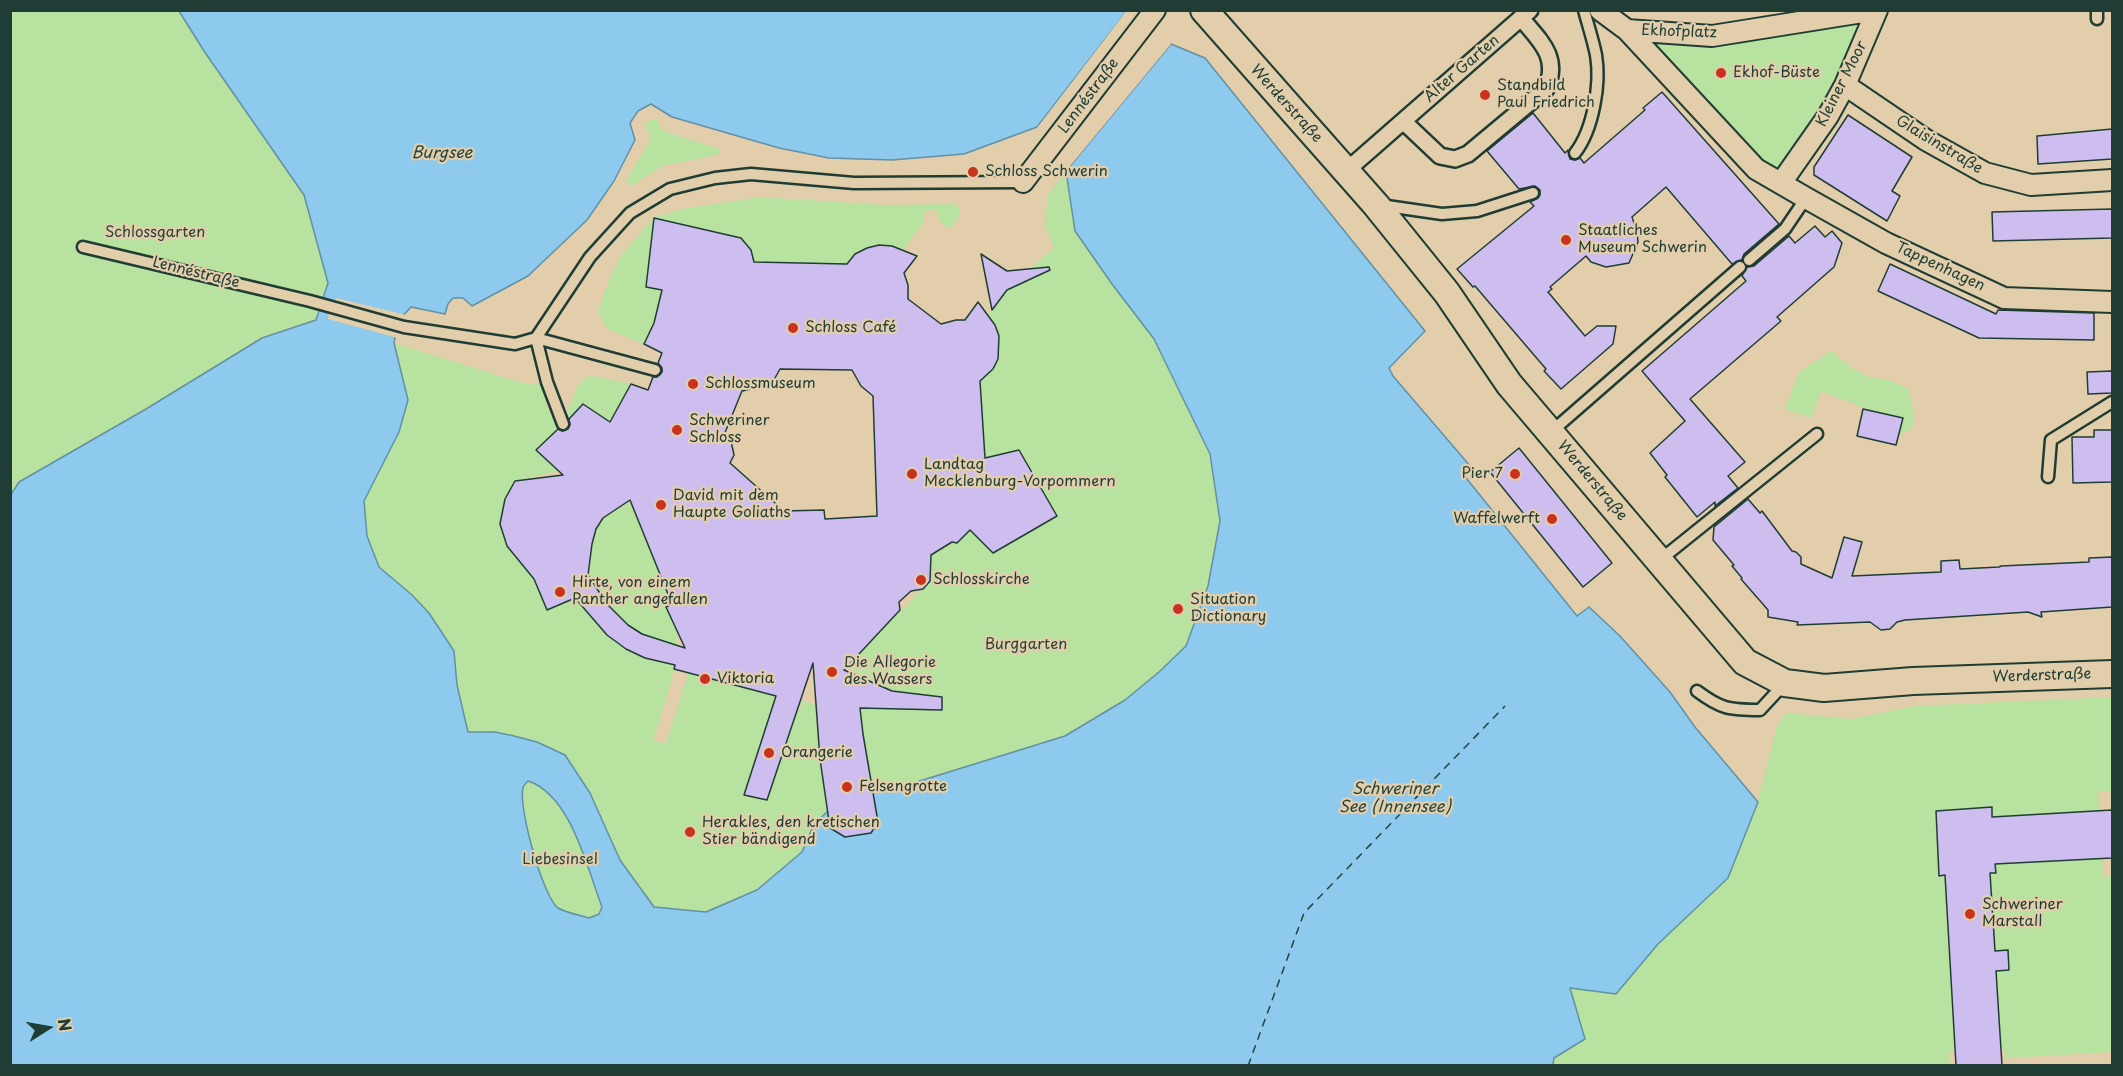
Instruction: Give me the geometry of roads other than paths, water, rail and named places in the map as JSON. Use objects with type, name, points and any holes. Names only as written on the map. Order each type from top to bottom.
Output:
[{"type":"street","name":"Werderstraße","points":[[1204,10],[1376,205],[1446,293],[1509,384],[1745,662],[1785,683],[1824,688],[1913,681],[2112,674]]},
{"type":"street","points":[[1599,10],[1627,30]]},
{"type":"street","name":"Ekhofplatz","points":[[1627,30],[1712,36],[1876,10]]},
{"type":"street","name":"Kleiner Moor","points":[[1781,183],[1828,116],[1845,85],[1876,10]]},
{"type":"street","name":"Alter Garten","points":[[1346,171],[1403,121],[1526,14],[1548,50],[1552,77],[1546,89],[1468,154],[1455,159],[1440,156],[1403,121]]},
{"type":"street","name":"Lennéstraße","points":[[1023,182],[1150,16]]},
{"type":"street","name":"Ekhofplatz","points":[[1627,30],[1756,169],[1781,183]]},
{"type":"street","name":"Glaisinstraße","points":[[1845,85],[1926,140],[1985,173],[2031,185],[2112,180]]},
{"type":"street","name":"Tappenhagen","points":[[1781,183],[1886,243],[2004,298],[2112,302]]},
{"type":"lane","points":[[1575,153],[1591,124],[1596,92],[1596,57],[1584,10]]},
{"type":"lane","points":[[563,424],[547,382],[536,338],[590,257],[604,241],[630,213],[670,189],[715,178],[751,174],[854,183],[1023,182]]},
{"type":"lane","points":[[1376,205],[1442,214],[1477,211],[1533,193]]},
{"type":"lane","points":[[1550,432],[1785,229],[1806,198]]},
{"type":"lane","name":"Lennéstraße","points":[[83,247],[310,301],[404,327],[515,344],[536,338]]},
{"type":"lane","points":[[536,338],[655,370]]},
{"type":"lane","points":[[2048,477],[2051,440],[2112,402]]},
{"type":"lane","points":[[1659,561],[1817,434]]},
{"type":"lane","points":[[1697,691],[1716,705],[1739,710],[1760,710],[1785,683]]},
{"type":"water","name":"Schweriner See (Innensee)","points":[[179,11],[1127,11],[1037,127],[964,154],[892,160],[829,158],[779,148],[672,117],[651,104],[638,111],[630,123],[635,140],[614,181],[587,220],[528,276],[472,306],[463,298],[453,298],[445,314],[411,307],[398,321],[394,343],[408,400],[399,432],[364,501],[367,536],[379,567],[429,613],[454,651],[457,685],[468,732],[495,732],[514,736],[537,742],[565,755],[590,793],[620,860],[654,907],[706,912],[757,890],[802,852],[814,824],[827,812],[872,791],[884,792],[1065,736],[1125,700],[1186,646],[1208,586],[1220,521],[1210,454],[1154,339],[1075,231],[1066,171],[1171,44],[1205,58],[1425,331],[1389,368],[1393,376],[1471,467],[1463,474],[1577,616],[1589,607],[1620,636],[1670,692],[1695,727],[1758,802],[1728,878],[1658,944],[1616,994],[1570,988],[1585,1039],[1554,1058],[1553,1065],[11,1065],[10,496],[19,482],[146,409],[262,338],[316,320],[328,283],[304,195]],"holes":[[[528,781],[543,789],[556,801],[576,835],[602,907],[599,914],[589,918],[561,910],[552,900],[546,887],[533,851],[522,798],[523,787]]]},
{"type":"place","name":"Ekhof-Büste","points":[[1721,73]]},
{"type":"place","name":"Standbild Paul Friedrich","points":[[1485,95]]},
{"type":"place","name":"Schloss Schwerin","points":[[973,172]]},
{"type":"place","name":"Staatliches Museum Schwerin","points":[[1566,240]]},
{"type":"place","name":"Schloss Café","points":[[793,328]]},
{"type":"place","name":"Schlossmuseum","points":[[693,384]]},
{"type":"place","name":"Schweriner Schloss","points":[[677,430]]},
{"type":"place","name":"Landtag Mecklenburg-Vorpommern","points":[[912,474]]},
{"type":"place","name":"Pier 7","points":[[1515,474]]},
{"type":"place","name":"David mit dem Haupte Goliaths","points":[[661,505]]},
{"type":"place","name":"Waffelwerft","points":[[1552,519]]},
{"type":"place","name":"Schlosskirche","points":[[921,580]]},
{"type":"place","name":"Hirte, von einem Panther angefallen","points":[[560,592]]},
{"type":"place","name":"Situation Dictionary","points":[[1178,609]]},
{"type":"place","name":"Die Allegorie des Wassers","points":[[832,672]]},
{"type":"place","name":"Viktoria","points":[[705,679]]},
{"type":"place","name":"Orangerie","points":[[769,753]]},
{"type":"place","name":"Felsengrotte","points":[[847,787]]},
{"type":"place","name":"Herakles, den kretischen Stier bändigend","points":[[690,832]]},
{"type":"place","name":"Schweriner Marstall","points":[[1970,914]]},
{"type":"water label","name":"Burgsee","points":[[442,154]]},
{"type":"park label","name":"Schlossgarten","points":[[155,233]]},
{"type":"park label","name":"Burggarten","points":[[1026,645]]},
{"type":"park label","name":"Liebesinsel","points":[[560,860]]}]
